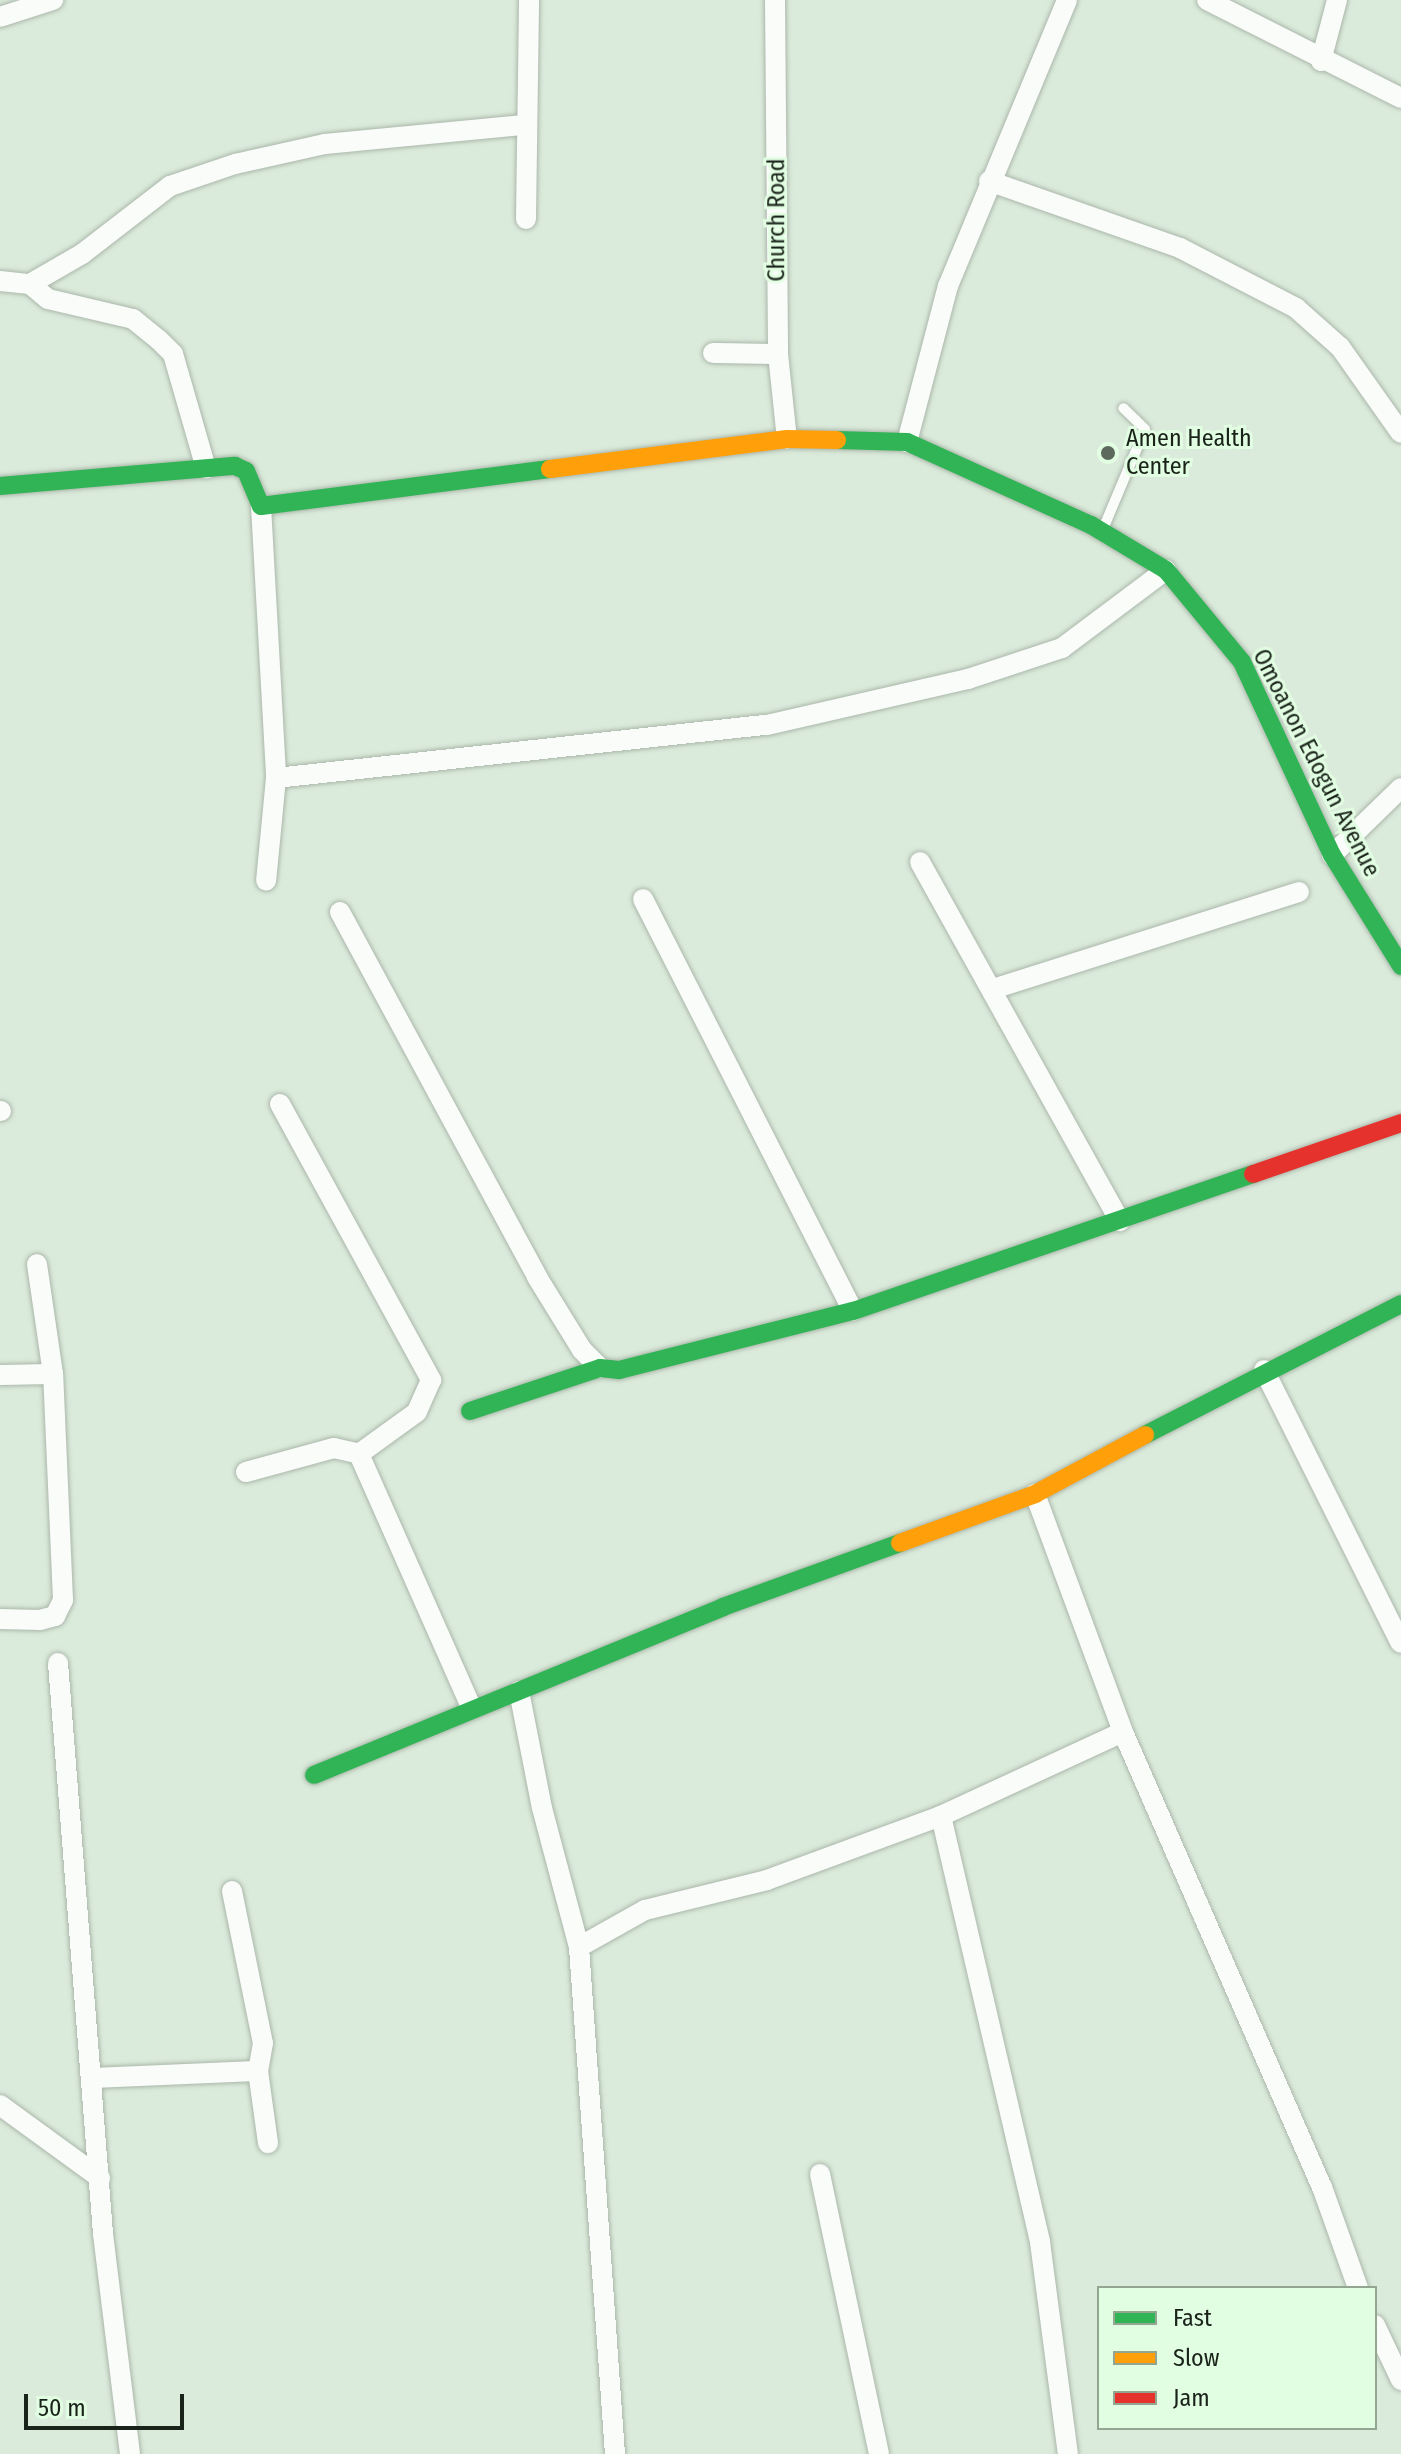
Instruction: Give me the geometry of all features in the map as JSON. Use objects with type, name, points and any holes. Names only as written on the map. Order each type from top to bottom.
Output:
[{"type":"street","points":[[0,17],[53,0]]},
{"type":"street","points":[[526,219],[524,125],[529,0]]},
{"type":"street","name":"Church Road","points":[[775,0],[778,354],[787,439]]},
{"type":"street","points":[[907,442],[948,286],[989,181],[1067,0]]},
{"type":"street","points":[[1207,0],[1321,61],[1401,98]]},
{"type":"street","points":[[1321,61],[1337,0]]},
{"type":"street","points":[[30,284],[82,254],[170,186],[211,172],[325,144],[524,125]]},
{"type":"street","points":[[989,181],[1180,248],[1296,308],[1340,347],[1401,433]]},
{"type":"street","points":[[0,281],[30,284],[48,299],[133,319],[159,340],[173,354],[206,468]]},
{"type":"street","points":[[713,353],[778,354]]},
{"type":"street","name":"Omoanon Edogun Avenue","points":[[261,506],[787,439],[907,442],[1102,531],[1166,570],[1242,662],[1332,855],[1401,966]]},
{"type":"street","points":[[0,486],[235,466],[246,471],[261,506],[276,778],[266,881]]},
{"type":"street","points":[[276,778],[767,725],[968,679],[1062,648],[1166,570]]},
{"type":"street","points":[[1332,855],[1401,788]]},
{"type":"street","points":[[920,862],[1120,1221]]},
{"type":"street","points":[[993,989],[1299,892]]},
{"type":"street","points":[[643,899],[853,1311]]},
{"type":"street","points":[[340,912],[537,1277],[582,1350],[600,1368]]},
{"type":"street","points":[[246,1472],[334,1448],[359,1454],[417,1412],[429,1396],[431,1380],[280,1104]]},
{"type":"street","points":[[470,1411],[600,1368],[619,1370],[853,1311],[1401,1123]]},
{"type":"street","points":[[0,1619],[40,1620],[55,1616],[63,1600],[53,1374],[37,1264]]},
{"type":"street","points":[[314,1775],[471,1707],[519,1691],[723,1607],[1035,1494],[1264,1370],[1401,1304]]},
{"type":"street","points":[[1264,1370],[1399,1635]]},
{"type":"street","points":[[0,1375],[53,1374]]},
{"type":"street","points":[[359,1454],[471,1707]]},
{"type":"street","points":[[1035,1494],[1123,1732],[1322,2187],[1357,2286]]},
{"type":"street","points":[[58,1663],[100,2178],[130,2454]]},
{"type":"street","points":[[519,1691],[542,1808],[579,1947],[615,2454]]},
{"type":"street","points":[[579,1947],[645,1910],[767,1880],[941,1816],[1123,1732]]},
{"type":"street","points":[[941,1816],[1040,2242],[1068,2454]]},
{"type":"street","points":[[232,1891],[263,2043],[258,2071],[268,2143]]},
{"type":"street","points":[[91,2078],[258,2071]]},
{"type":"street","points":[[0,2105],[100,2178]]},
{"type":"street","points":[[820,2174],[879,2454]]},
{"type":"street","points":[[1377,2329],[1401,2380]]},
{"type":"lane","points":[[1102,531],[1145,429],[1123,408]]},
{"type":"traffic: fast","points":[[837,440],[907,442],[1091,525],[1166,570],[1242,662],[1332,855],[1401,966]]},
{"type":"traffic: fast","points":[[0,486],[235,466],[246,471],[261,506],[550,469]]},
{"type":"traffic: fast","points":[[470,1411],[600,1368],[619,1370],[853,1311],[1253,1174]]},
{"type":"traffic: fast","points":[[1145,1435],[1401,1304]]},
{"type":"traffic: fast","points":[[314,1775],[723,1607],[900,1543]]},
{"type":"traffic: slow","points":[[550,469],[787,439],[837,440]]},
{"type":"traffic: slow","points":[[900,1543],[1035,1494],[1145,1435]]},
{"type":"traffic: jam","points":[[1253,1174],[1401,1123]]},
{"type":"place","name":"Amen Health Center","points":[[1108,453]]}]
